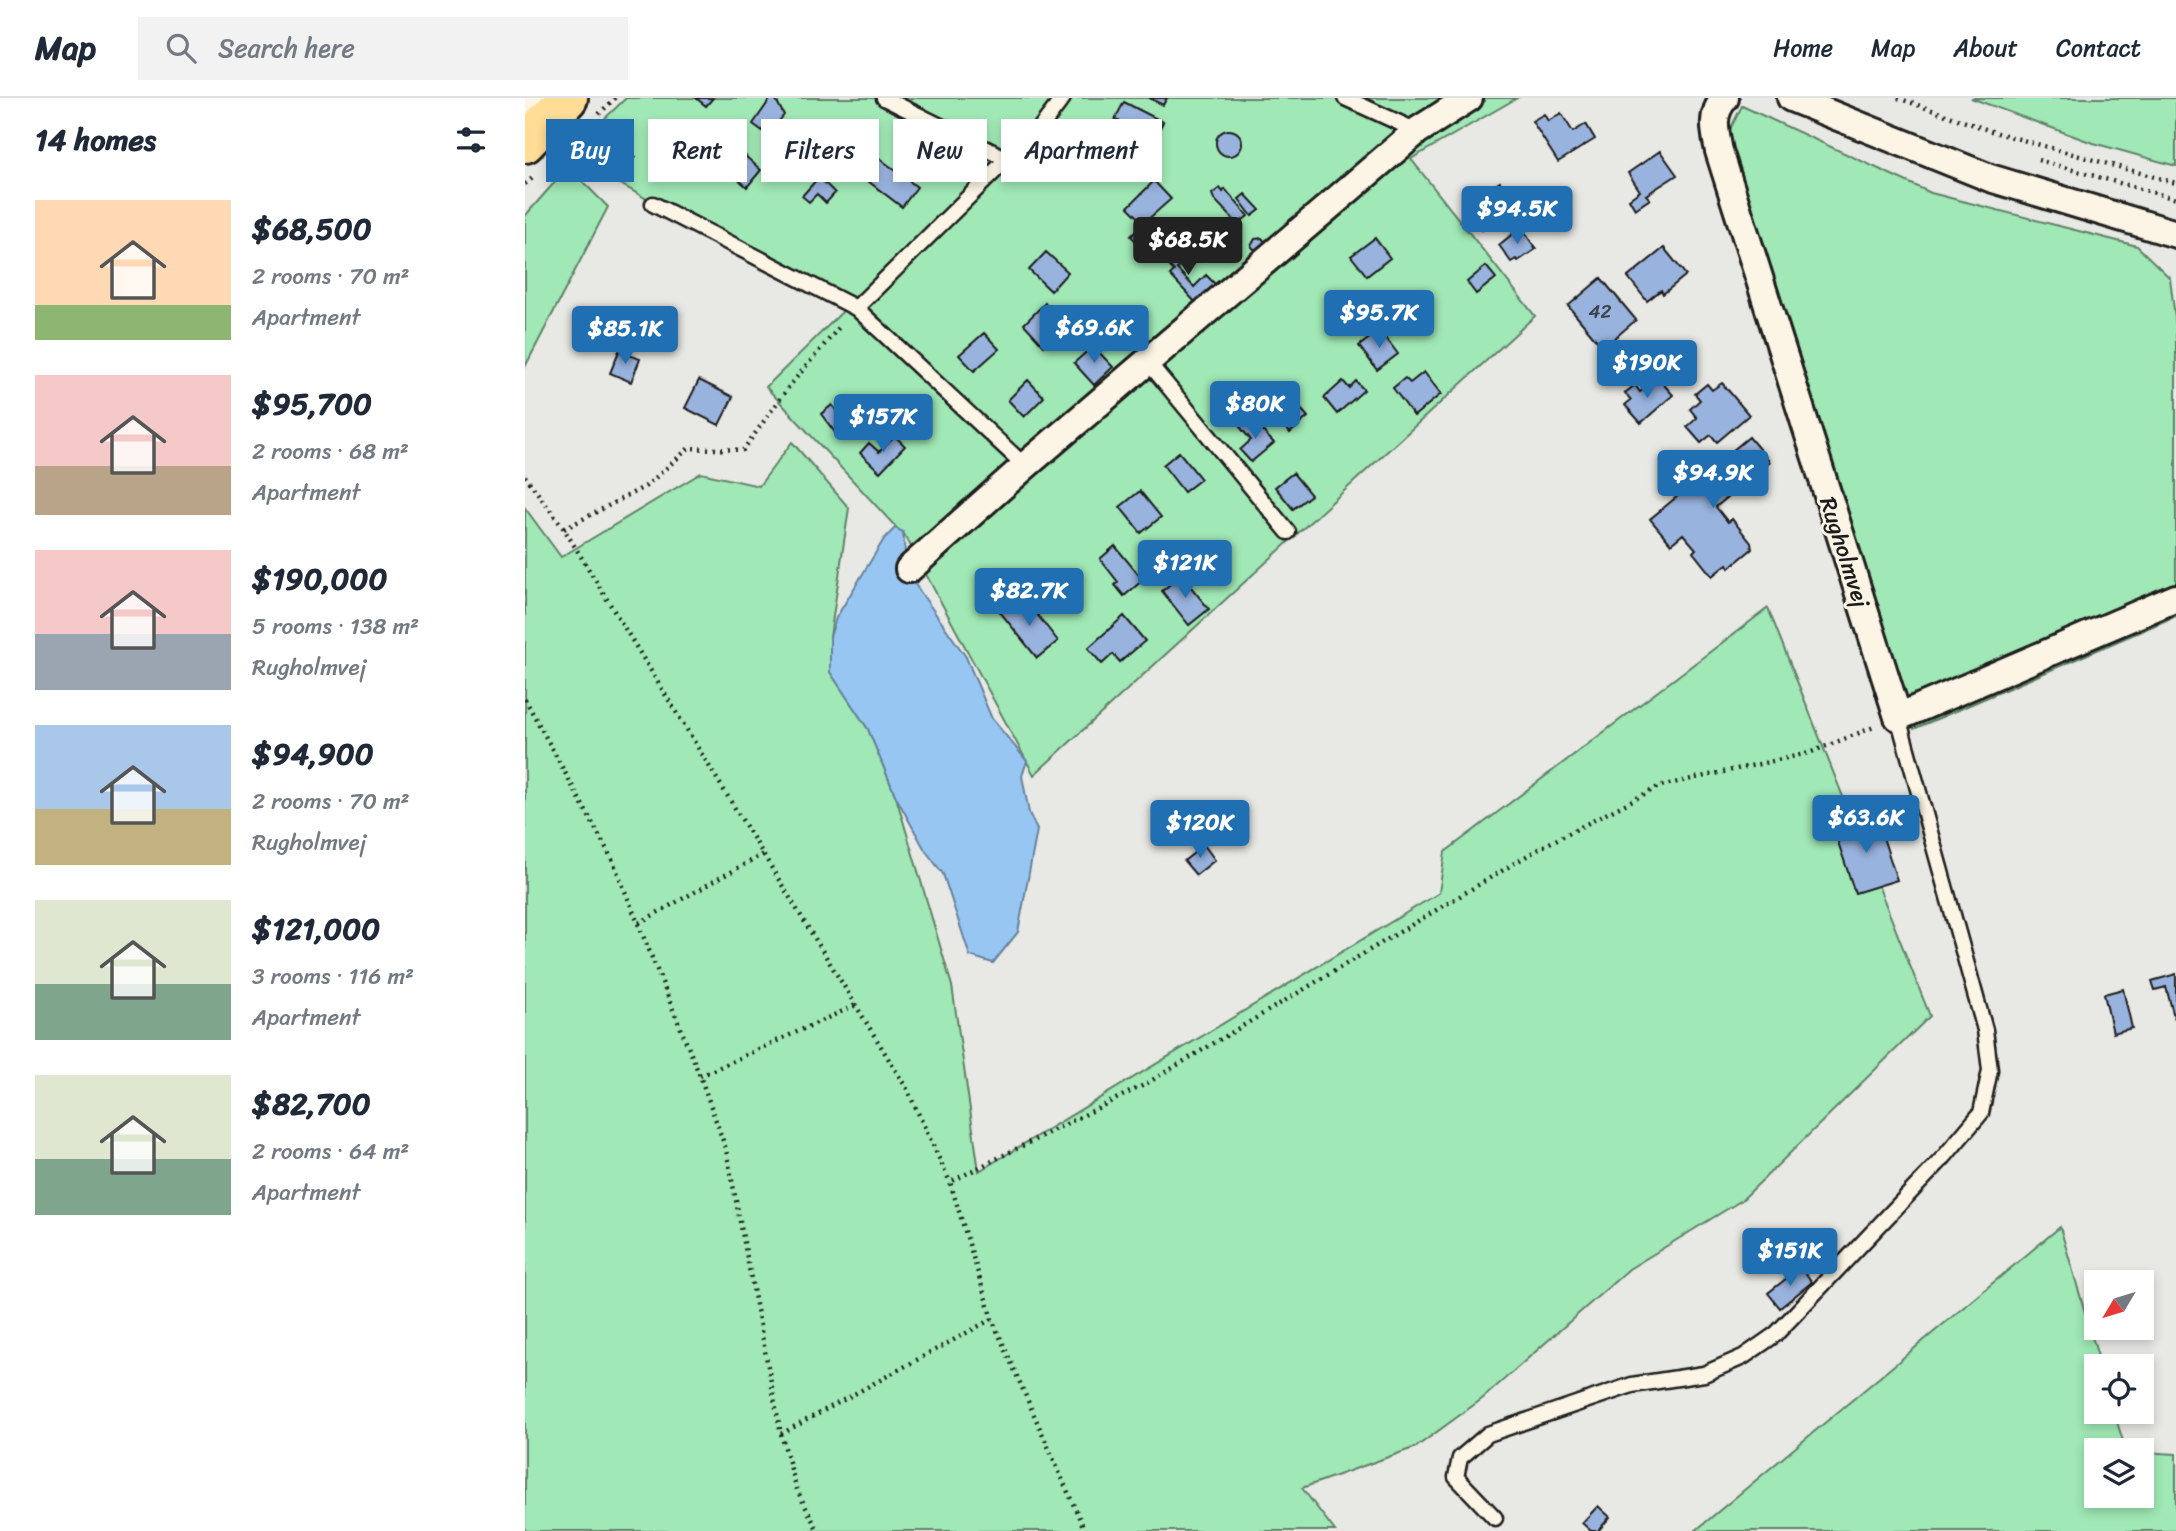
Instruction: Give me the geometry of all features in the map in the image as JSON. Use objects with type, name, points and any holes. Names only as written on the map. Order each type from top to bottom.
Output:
[{"type":"highway","points":[[525,143],[568,98]]},
{"type":"main road","points":[[525,116],[540,98]]},
{"type":"street","points":[[909,569],[1025,466],[1417,131],[1469,98]]},
{"type":"street","name":"Rugholmvej","points":[[1725,98],[1718,105],[1713,124],[1719,151],[1898,718]]},
{"type":"street","points":[[1791,98],[1990,177],[2176,234]]},
{"type":"street","points":[[1898,718],[2176,598]]},
{"type":"lane","points":[[884,98],[1001,156]]},
{"type":"lane","points":[[1047,119],[1063,98]]},
{"type":"lane","points":[[1345,98],[1417,131]]},
{"type":"lane","points":[[856,308],[1001,165]]},
{"type":"lane","points":[[653,204],[856,308],[1025,466]]},
{"type":"lane","points":[[1148,362],[1288,531]]},
{"type":"lane","points":[[1495,1518],[1456,1477],[1460,1458],[1488,1434],[1632,1385],[1704,1374],[1743,1357],[1776,1334],[1944,1157],[1981,1113],[1990,1070],[1985,1030],[1898,718]]},
{"type":"path","points":[[1898,98],[1994,132],[2176,183]]},
{"type":"path","points":[[2030,158],[2176,199]]},
{"type":"path","points":[[564,529],[646,486],[689,448],[743,450],[798,375],[856,308]]},
{"type":"path","points":[[525,476],[564,529],[907,1089],[950,1182],[992,1319],[1085,1531]]},
{"type":"path","points":[[525,699],[612,859],[700,1076],[726,1149],[781,1434],[797,1490],[818,1531]]},
{"type":"path","points":[[950,1182],[1145,1085],[1540,848],[1660,786],[1809,753],[1898,718]]},
{"type":"path","points":[[639,923],[763,854]]},
{"type":"path","points":[[700,1076],[856,1005]]},
{"type":"path","points":[[781,1434],[992,1319]]},
{"type":"green space","points":[[626,98],[1517,98],[1411,159],[1535,316],[1034,775],[907,539],[766,387],[843,311],[617,182],[634,182],[634,119],[604,119]]},
{"type":"green space","points":[[1971,98],[2176,98],[2176,166],[2090,142]]},
{"type":"green space","points":[[1742,106],[1931,193],[2137,246],[2170,278],[2176,326],[2176,616],[1914,729],[1726,137]]},
{"type":"green space","points":[[555,182],[583,182],[608,207],[525,367],[525,216]]},
{"type":"green space","points":[[792,442],[849,508],[830,637],[830,672],[868,729],[896,797],[952,986],[979,1171],[1439,893],[1445,852],[1768,608],[1930,1016],[1742,1200],[1629,1269],[1482,1399],[1416,1447],[1302,1488],[1335,1531],[525,1531],[525,508],[561,557],[701,473],[759,486]]},
{"type":"green space","points":[[2060,1227],[2084,1309],[2084,1340],[2093,1340],[2097,1354],[2084,1354],[2084,1424],[2118,1424],[2122,1438],[2084,1438],[2084,1508],[2154,1508],[2154,1453],[2176,1454],[2176,1531],[1695,1531]]},
{"type":"water","points":[[895,528],[903,532],[907,573],[966,657],[992,719],[1027,761],[1022,776],[1029,813],[1037,830],[1018,932],[993,963],[970,956],[943,874],[925,850],[896,797],[868,729],[830,672],[830,637],[836,618],[884,539]]},
{"type":"building","points":[[696,98],[713,98],[706,106]]},
{"type":"building","points":[[771,98],[775,98],[784,115],[781,119],[761,119],[761,130],[753,124]]},
{"type":"building","points":[[1149,98],[1167,98],[1163,105]]},
{"type":"building","points":[[1124,102],[1157,119],[1115,119]]},
{"type":"building","points":[[1561,113],[1573,132],[1586,124],[1595,139],[1558,162],[1532,121],[1544,114],[1548,121]]},
{"type":"building","points":[[1229,130],[1238,134],[1242,143],[1238,152],[1229,156],[1220,152],[1216,143],[1220,134]]},
{"type":"building","points":[[1660,151],[1677,175],[1646,195],[1650,199],[1635,209],[1629,199],[1640,191],[1628,173]]},
{"type":"building","points":[[747,158],[761,170],[747,187],[741,182],[747,182]]},
{"type":"building","points":[[879,158],[893,169],[893,182],[910,182],[917,187],[902,207],[869,182],[879,182]]},
{"type":"building","points":[[815,182],[824,182],[835,193],[826,203],[817,194],[809,202],[802,196]]},
{"type":"building","points":[[1153,182],[1171,199],[1144,223],[1128,207]]},
{"type":"building","points":[[1500,182],[1512,201],[1496,211],[1501,218],[1482,230],[1475,219],[1485,213],[1475,199]]},
{"type":"building","points":[[1220,188],[1223,192],[1225,189],[1248,216],[1238,224],[1214,199],[1212,194]]},
{"type":"building","points":[[1245,194],[1260,210],[1252,216],[1239,199]]},
{"type":"building","points":[[1144,223],[1155,235],[1143,248],[1131,236]]},
{"type":"building","points":[[1521,227],[1536,249],[1518,261],[1516,259],[1511,262],[1499,245]]},
{"type":"building","points":[[1262,238],[1267,244],[1263,251],[1256,251],[1251,246],[1255,239]]},
{"type":"building","points":[[1375,238],[1390,258],[1367,276],[1351,256]]},
{"type":"building","points":[[1174,246],[1187,260],[1177,269],[1194,287],[1206,275],[1217,286],[1197,304],[1170,275],[1174,271],[1162,258]]},
{"type":"building","points":[[1664,248],[1686,275],[1663,294],[1661,290],[1647,301],[1628,277]]},
{"type":"building","points":[[1046,252],[1068,272],[1051,291],[1029,270]]},
{"type":"building","points":[[1486,266],[1496,278],[1476,294],[1467,282]]},
{"type":"building","points":[[1601,278],[1636,320],[1603,348],[1568,306]]},
{"type":"building","points":[[1045,303],[1066,325],[1044,346],[1024,324]]},
{"type":"building","points":[[1380,330],[1398,354],[1377,370],[1359,346]]},
{"type":"building","points":[[984,333],[999,349],[974,371],[959,355]]},
{"type":"building","points":[[1093,346],[1113,367],[1094,385],[1074,363]]},
{"type":"building","points":[[619,351],[640,359],[631,382],[610,373]]},
{"type":"building","points":[[1424,372],[1441,394],[1414,416],[1393,388],[1405,378],[1410,383]]},
{"type":"building","points":[[1658,378],[1673,395],[1641,423],[1625,405],[1631,400],[1625,393],[1635,385],[1640,392]]},
{"type":"building","points":[[699,380],[733,397],[719,425],[685,408]]},
{"type":"building","points":[[1028,380],[1044,397],[1024,417],[1008,400]]},
{"type":"building","points":[[1343,381],[1349,388],[1356,381],[1364,390],[1337,414],[1324,398]]},
{"type":"building","points":[[1722,383],[1749,415],[1717,442],[1711,435],[1701,443],[1687,427],[1697,418],[1690,409],[1700,400],[1695,394],[1707,384],[1712,390]]},
{"type":"building","points":[[1286,392],[1308,417],[1290,433],[1268,407]]},
{"type":"building","points":[[832,405],[841,416],[853,406],[864,419],[840,439],[821,414]]},
{"type":"building","points":[[1250,418],[1274,443],[1251,462],[1240,450],[1251,440],[1240,427]]},
{"type":"building","points":[[895,436],[905,446],[880,472],[860,453],[869,443],[879,452]]},
{"type":"building","points":[[1749,437],[1770,462],[1716,507],[1728,522],[1732,519],[1751,543],[1752,549],[1729,568],[1727,564],[1712,576],[1693,552],[1696,549],[1683,534],[1671,544],[1650,519]]},
{"type":"building","points":[[1179,452],[1201,479],[1184,492],[1163,465]]},
{"type":"building","points":[[1293,473],[1311,495],[1293,509],[1275,487]]},
{"type":"building","points":[[1140,491],[1161,517],[1141,533],[1120,507]]},
{"type":"building","points":[[1115,546],[1143,580],[1124,596],[1115,585],[1118,582],[1100,559]]},
{"type":"building","points":[[1181,575],[1209,609],[1189,625],[1162,591]]},
{"type":"building","points":[[1016,599],[1026,613],[1032,608],[1058,641],[1037,658],[1000,612]]},
{"type":"building","points":[[1124,616],[1145,641],[1120,662],[1113,654],[1102,664],[1088,648]]},
{"type":"building","points":[[1876,816],[1897,880],[1855,893],[1834,830]]},
{"type":"building","points":[[1204,845],[1215,860],[1196,875],[1184,861]]},
{"type":"building","points":[[2176,974],[2174,1017],[2166,987],[2155,990],[2152,981]]},
{"type":"building","points":[[2123,989],[2132,1028],[2113,1033],[2104,994]]},
{"type":"building","points":[[1801,1267],[1812,1282],[1780,1308],[1768,1293]]},
{"type":"building","points":[[1598,1506],[1610,1517],[1598,1531],[1591,1531],[1582,1523]]}]
